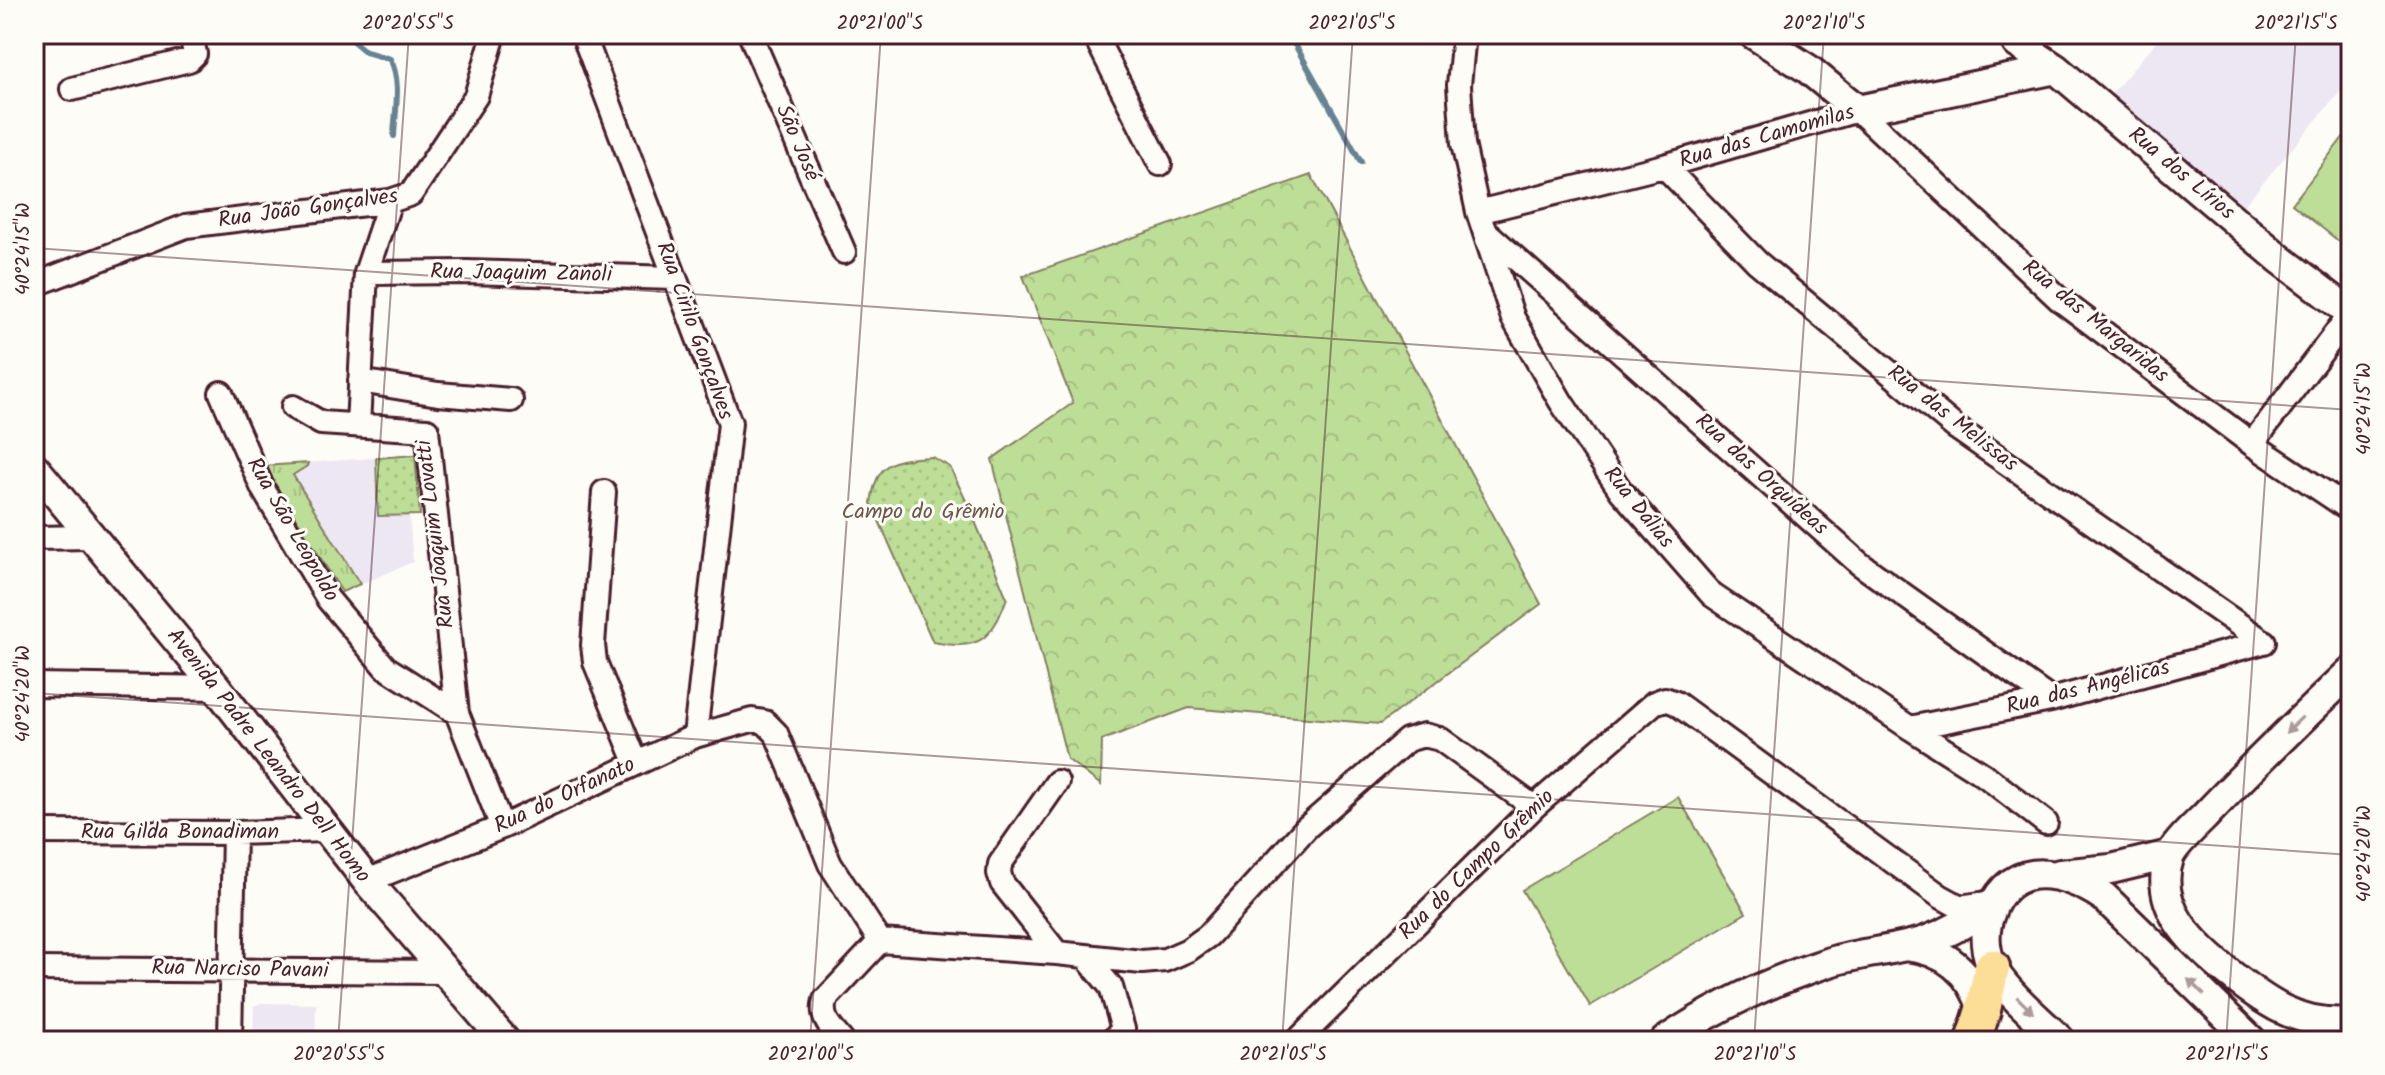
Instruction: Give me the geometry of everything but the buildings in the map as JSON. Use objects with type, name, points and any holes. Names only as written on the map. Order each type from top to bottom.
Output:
[{"type":"main road","points":[[1978,1026],[1992,967]]},
{"type":"street","points":[[72,89],[189,60],[195,54],[191,34]]},
{"type":"street","name":"Rua João Gonçalves","points":[[34,285],[186,226],[390,201],[411,194],[476,96],[494,34]]},
{"type":"street","name":"Rua Cirilo Gonçalves","points":[[583,34],[730,423],[695,736]]},
{"type":"street","name":"São José","points":[[750,34],[844,252]]},
{"type":"street","points":[[1094,34],[1160,164]]},
{"type":"street","name":"Rua Dálias","points":[[1464,34],[1459,85],[1463,144],[1482,222],[1513,318],[1561,402],[1630,502],[1712,595],[1987,777],[2046,823]]},
{"type":"street","points":[[1753,34],[1808,69],[1858,110]]},
{"type":"street","name":"Rua dos Lírios","points":[[2011,37],[2056,69],[2280,259],[2351,313],[2252,444]]},
{"type":"street","name":"Rua das Camomilas","points":[[1482,222],[1858,110],[2056,69]]},
{"type":"street","name":"Rua das Margaridas","points":[[1858,110],[2059,299],[2252,444],[2351,510]]},
{"type":"street","name":"Rua das Melissas","points":[[1664,166],[1757,262],[1955,427],[2264,642]]},
{"type":"street","points":[[358,425],[366,273],[390,201]]},
{"type":"street","name":"Rua das Orquídeas","points":[[1482,222],[1860,564],[2051,700]]},
{"type":"street","name":"Rua Joaquim Zanoli","points":[[366,273],[467,272],[675,278]]},
{"type":"street","points":[[360,381],[438,394],[511,400]]},
{"type":"street","name":"Rua São Leopoldo","points":[[221,393],[263,489],[328,599],[385,667],[457,713]]},
{"type":"street","points":[[427,430],[438,394]]},
{"type":"street","name":"Rua Joaquim Lovatti","points":[[293,407],[321,423],[427,430],[457,713],[502,827]]},
{"type":"street","name":"Avenida Padre Leandro Dell Homo","points":[[34,467],[217,688],[325,830],[505,1041]]},
{"type":"street","points":[[604,492],[593,645],[595,662],[636,762]]},
{"type":"street","points":[[34,538],[91,537]]},
{"type":"street","name":"Rua das Angélicas","points":[[1910,728],[2051,700],[2264,642]]},
{"type":"street","points":[[1665,1041],[1723,1006],[1810,969],[1855,955],[1924,941],[1961,925],[1994,902],[2008,884],[2017,879],[2036,874],[2086,873],[2169,855],[2239,780],[2351,671]]},
{"type":"street","points":[[34,685],[217,688]]},
{"type":"street","name":"Rua do Campo Grêmio","points":[[1297,1041],[1534,807],[1654,703],[1665,699],[1676,703],[1940,896],[1960,907],[1994,902]]},
{"type":"street","name":"Rua do Orfanato","points":[[367,881],[502,827],[695,736],[752,720],[765,722],[776,733],[830,864],[880,941]]},
{"type":"street","points":[[842,1041],[826,1023],[822,1010],[825,1000],[880,941],[1142,962],[1165,960],[1188,950],[1208,936],[1306,828],[1407,740],[1424,735],[1440,739],[1534,807]]},
{"type":"street","points":[[1057,782],[1000,864],[999,873],[1002,883],[1057,953]]},
{"type":"street","name":"Rua Gilda Bonadiman","points":[[34,832],[325,830]]},
{"type":"street","points":[[230,1041],[234,833]]},
{"type":"street","points":[[2169,855],[2166,883],[2171,908],[2182,930],[2239,981],[2292,1015],[2323,1022],[2351,1022],[2344,1041]]},
{"type":"street","points":[[2036,874],[2078,882],[2104,897],[2252,1041]]},
{"type":"street","points":[[1994,902],[1986,925],[1992,967],[1999,980],[2061,1041]]},
{"type":"street","points":[[1905,946],[1933,951],[1957,966],[1974,986],[1978,1026]]},
{"type":"street","points":[[1085,956],[1111,987],[1123,1029],[1112,1041]]},
{"type":"street","name":"Rua Narciso Pavani","points":[[34,969],[445,972]]},
{"type":"shaded area","points":[[2163,34],[2351,34],[2351,79],[2239,211],[2108,98]]},
{"type":"shaded area","points":[[415,455],[420,515],[409,516],[413,562],[342,592],[263,466]]},
{"type":"shaded area","points":[[261,1003],[316,1004],[315,1041],[253,1041],[254,1006]]},
{"type":"green space","points":[[2351,127],[2351,251],[2292,204]]},
{"type":"green space","points":[[1311,175],[1541,604],[1380,724],[1189,708],[1102,740],[1101,785],[1067,759],[992,459],[1073,403],[1023,276]]},
{"type":"green space","points":[[415,455],[420,515],[378,516],[376,458]]},
{"type":"green space","name":"Campo do Grêmio","points":[[932,457],[950,467],[1007,598],[989,633],[973,643],[933,642],[871,503],[878,478],[889,465],[907,459]]},
{"type":"green space","points":[[308,463],[293,475],[360,584],[342,592],[263,466]]},
{"type":"green space","points":[[1678,797],[1746,913],[1590,1006],[1522,890]]},
{"type":"waterway","points":[[349,34],[366,52],[390,59],[394,67],[397,86],[394,136]]},
{"type":"waterway","points":[[1289,34],[1361,162]]}]
